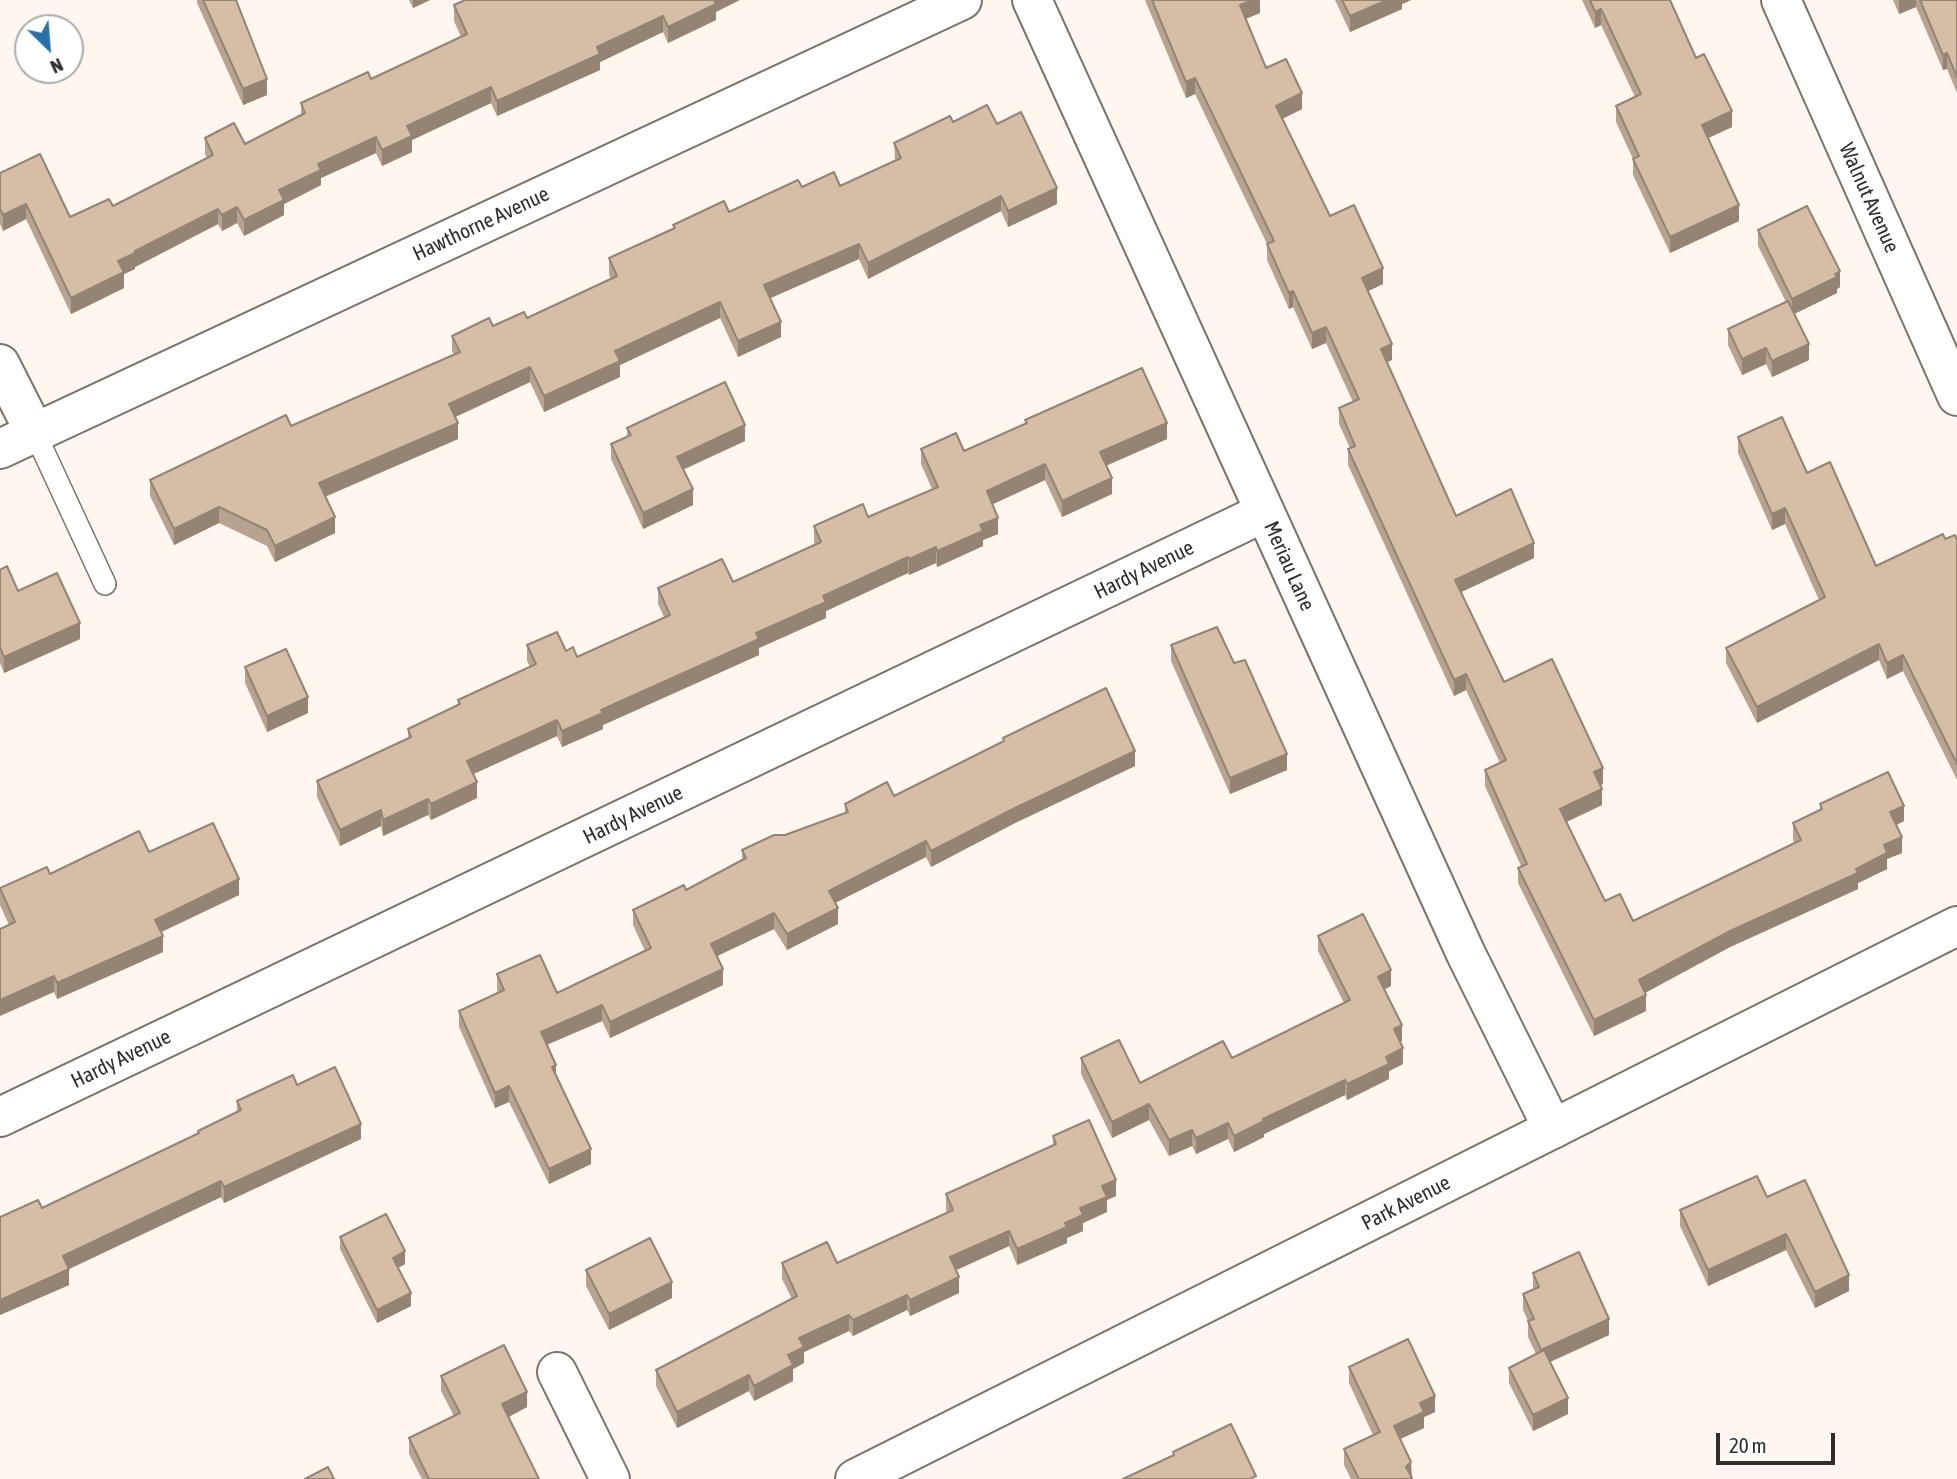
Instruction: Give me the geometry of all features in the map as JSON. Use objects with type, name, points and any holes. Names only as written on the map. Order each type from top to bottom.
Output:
[{"type":"street","name":"Hawthorne Avenue","points":[[0,449],[962,0]]},
{"type":"street","name":"Meriau Lane","points":[[1032,0],[1466,954],[1553,1129]]},
{"type":"street","name":"Walnut Avenue","points":[[1781,0],[1957,396]]},
{"type":"street","points":[[0,364],[34,433]]},
{"type":"street","name":"Hardy Avenue","points":[[0,1116],[1265,512]]},
{"type":"street","name":"Park Avenue","points":[[855,1479],[1957,926]]},
{"type":"street","points":[[557,1372],[610,1479]]},
{"type":"lane","points":[[34,433],[105,584]]},
{"type":"building","points":[[203,0],[236,0],[267,79],[243,89]]},
{"type":"building","points":[[465,0],[714,0],[716,4],[668,27],[663,16],[597,47],[600,54],[497,101],[491,87],[407,126],[412,136],[382,150],[376,137],[318,164],[321,170],[279,190],[284,200],[244,220],[237,207],[222,215],[218,209],[118,261],[124,272],[71,298],[26,204],[3,215],[0,209],[0,173],[40,154],[70,217],[109,199],[113,206],[213,155],[205,138],[234,123],[245,144],[305,113],[301,103],[368,72],[371,79],[467,34],[454,5]]},
{"type":"building","points":[[1152,0],[1253,0],[1240,5],[1266,68],[1286,59],[1302,93],[1276,106],[1330,216],[1354,205],[1383,268],[1362,278],[1392,344],[1381,349],[1456,516],[1511,489],[1534,543],[1455,580],[1504,682],[1552,659],[1603,768],[1594,772],[1602,789],[1560,809],[1605,901],[1620,894],[1633,921],[1801,840],[1793,823],[1822,809],[1820,804],[1888,772],[1904,806],[1890,812],[1902,837],[1884,845],[1887,853],[1856,869],[1858,873],[1730,931],[1639,980],[1646,995],[1594,1020],[1518,868],[1527,864],[1485,770],[1506,760],[1466,674],[1454,680],[1348,449],[1355,446],[1339,408],[1359,399],[1326,327],[1312,333],[1293,291],[1289,293],[1267,244],[1274,241],[1195,78],[1186,82]]},
{"type":"building","points":[[1342,0],[1387,0],[1350,16]]},
{"type":"building","points":[[1590,0],[1670,0],[1696,58],[1704,54],[1732,111],[1702,125],[1739,205],[1670,237],[1633,159],[1639,156],[1616,106],[1641,94],[1601,9],[1595,12]]},
{"type":"building","points":[[1920,0],[1957,0],[1957,77],[1947,53],[1943,55]]},
{"type":"building","points":[[987,105],[997,124],[1021,112],[1057,188],[1008,211],[1001,196],[868,263],[859,244],[764,285],[781,322],[738,341],[720,302],[615,351],[620,361],[544,396],[530,367],[449,404],[458,423],[319,483],[335,517],[275,546],[267,530],[219,507],[174,529],[150,480],[286,415],[291,426],[460,352],[452,336],[489,318],[493,326],[524,312],[527,318],[617,276],[609,258],[675,228],[673,225],[724,201],[729,212],[798,180],[802,187],[834,172],[840,186],[901,158],[894,143],[950,116],[953,122]]},
{"type":"building","points":[[1807,206],[1840,271],[1835,274],[1837,277],[1792,299],[1758,230]]},
{"type":"building","points":[[1788,301],[1809,344],[1772,361],[1766,348],[1742,359],[1728,329]]},
{"type":"building","points":[[1142,368],[1167,423],[1100,452],[1112,478],[1062,501],[1045,464],[987,491],[998,518],[980,525],[983,531],[937,551],[936,547],[909,559],[908,557],[823,596],[826,602],[756,633],[759,639],[601,710],[603,713],[562,731],[557,720],[467,761],[477,782],[431,804],[428,799],[383,820],[381,810],[340,830],[317,781],[411,737],[408,729],[460,704],[458,700],[536,664],[527,645],[557,632],[566,651],[573,647],[577,657],[670,615],[658,588],[722,559],[733,582],[821,542],[814,526],[863,504],[868,517],[938,487],[921,449],[956,433],[964,451],[1027,423],[1025,420]]},
{"type":"building","points":[[725,382],[745,425],[677,457],[693,489],[643,513],[611,444],[631,435],[627,428]]},
{"type":"building","points":[[1782,417],[1807,473],[1830,462],[1876,566],[1943,534],[1945,539],[1955,535],[1957,764],[1903,655],[1887,663],[1879,644],[1757,707],[1726,648],[1825,597],[1785,508],[1772,514],[1738,437]]},
{"type":"building","points":[[7,566],[18,591],[57,573],[80,623],[4,657],[0,647],[0,570]]},
{"type":"building","points":[[1217,627],[1234,663],[1245,660],[1287,754],[1230,778],[1171,645]]},
{"type":"building","points":[[286,649],[308,697],[267,716],[245,667]]},
{"type":"building","points":[[1106,688],[1135,751],[931,851],[926,841],[829,891],[838,908],[787,934],[774,913],[711,944],[723,969],[610,1022],[602,1005],[541,1032],[556,1065],[552,1067],[591,1149],[549,1169],[509,1086],[495,1093],[459,1011],[504,990],[497,974],[540,955],[557,993],[651,948],[633,910],[684,885],[686,890],[746,858],[742,850],[774,835],[785,835],[848,812],[845,804],[887,782],[894,796],[1004,741],[1003,738]]},
{"type":"building","points":[[213,823],[239,879],[155,920],[163,936],[57,983],[54,976],[0,1000],[0,929],[15,922],[0,888],[47,867],[50,874],[139,831],[149,852]]},
{"type":"building","points":[[1363,914],[1391,970],[1378,977],[1402,1025],[1394,1029],[1403,1048],[1386,1057],[1389,1064],[1347,1084],[1345,1080],[1263,1119],[1264,1121],[1234,1136],[1228,1123],[1196,1138],[1192,1130],[1169,1140],[1149,1104],[1112,1122],[1081,1058],[1119,1040],[1140,1083],[1223,1041],[1232,1058],[1350,1000],[1318,936]]},
{"type":"building","points":[[335,1067],[361,1124],[224,1187],[221,1181],[63,1256],[69,1269],[0,1300],[0,1217],[38,1200],[42,1208],[199,1133],[198,1131],[241,1110],[237,1101],[293,1075],[297,1085]]},
{"type":"building","points":[[1089,1120],[1116,1180],[1102,1186],[1107,1197],[1080,1208],[1083,1215],[1065,1223],[1067,1227],[1017,1249],[1009,1231],[950,1257],[959,1277],[910,1300],[907,1295],[853,1320],[849,1315],[799,1338],[804,1347],[788,1355],[793,1365],[754,1386],[749,1375],[677,1412],[656,1370],[797,1296],[782,1263],[827,1242],[837,1263],[953,1210],[946,1194],[1056,1144],[1053,1136]]},
{"type":"building","points":[[1757,1176],[1767,1197],[1805,1180],[1849,1275],[1815,1292],[1786,1234],[1708,1270],[1680,1210]]},
{"type":"building","points":[[386,1214],[405,1251],[393,1258],[411,1293],[377,1310],[340,1237]]},
{"type":"building","points":[[650,1238],[672,1282],[609,1314],[586,1270]]},
{"type":"building","points":[[1579,1252],[1609,1319],[1541,1350],[1528,1321],[1534,1319],[1523,1294],[1539,1287],[1533,1273]]},
{"type":"building","points":[[1408,1339],[1435,1396],[1420,1403],[1424,1412],[1394,1426],[1411,1462],[1406,1467],[1412,1478],[1359,1479],[1344,1449],[1380,1432],[1349,1367]]},
{"type":"building","points":[[504,1345],[527,1392],[502,1404],[539,1479],[429,1479],[409,1438],[460,1413],[441,1376]]},
{"type":"building","points":[[1544,1350],[1568,1398],[1533,1415],[1509,1368]]},
{"type":"building","points":[[1231,1424],[1256,1476],[1250,1479],[1123,1479],[1174,1455],[1173,1452]]},
{"type":"building","points":[[328,1467],[334,1479],[305,1479]]}]
